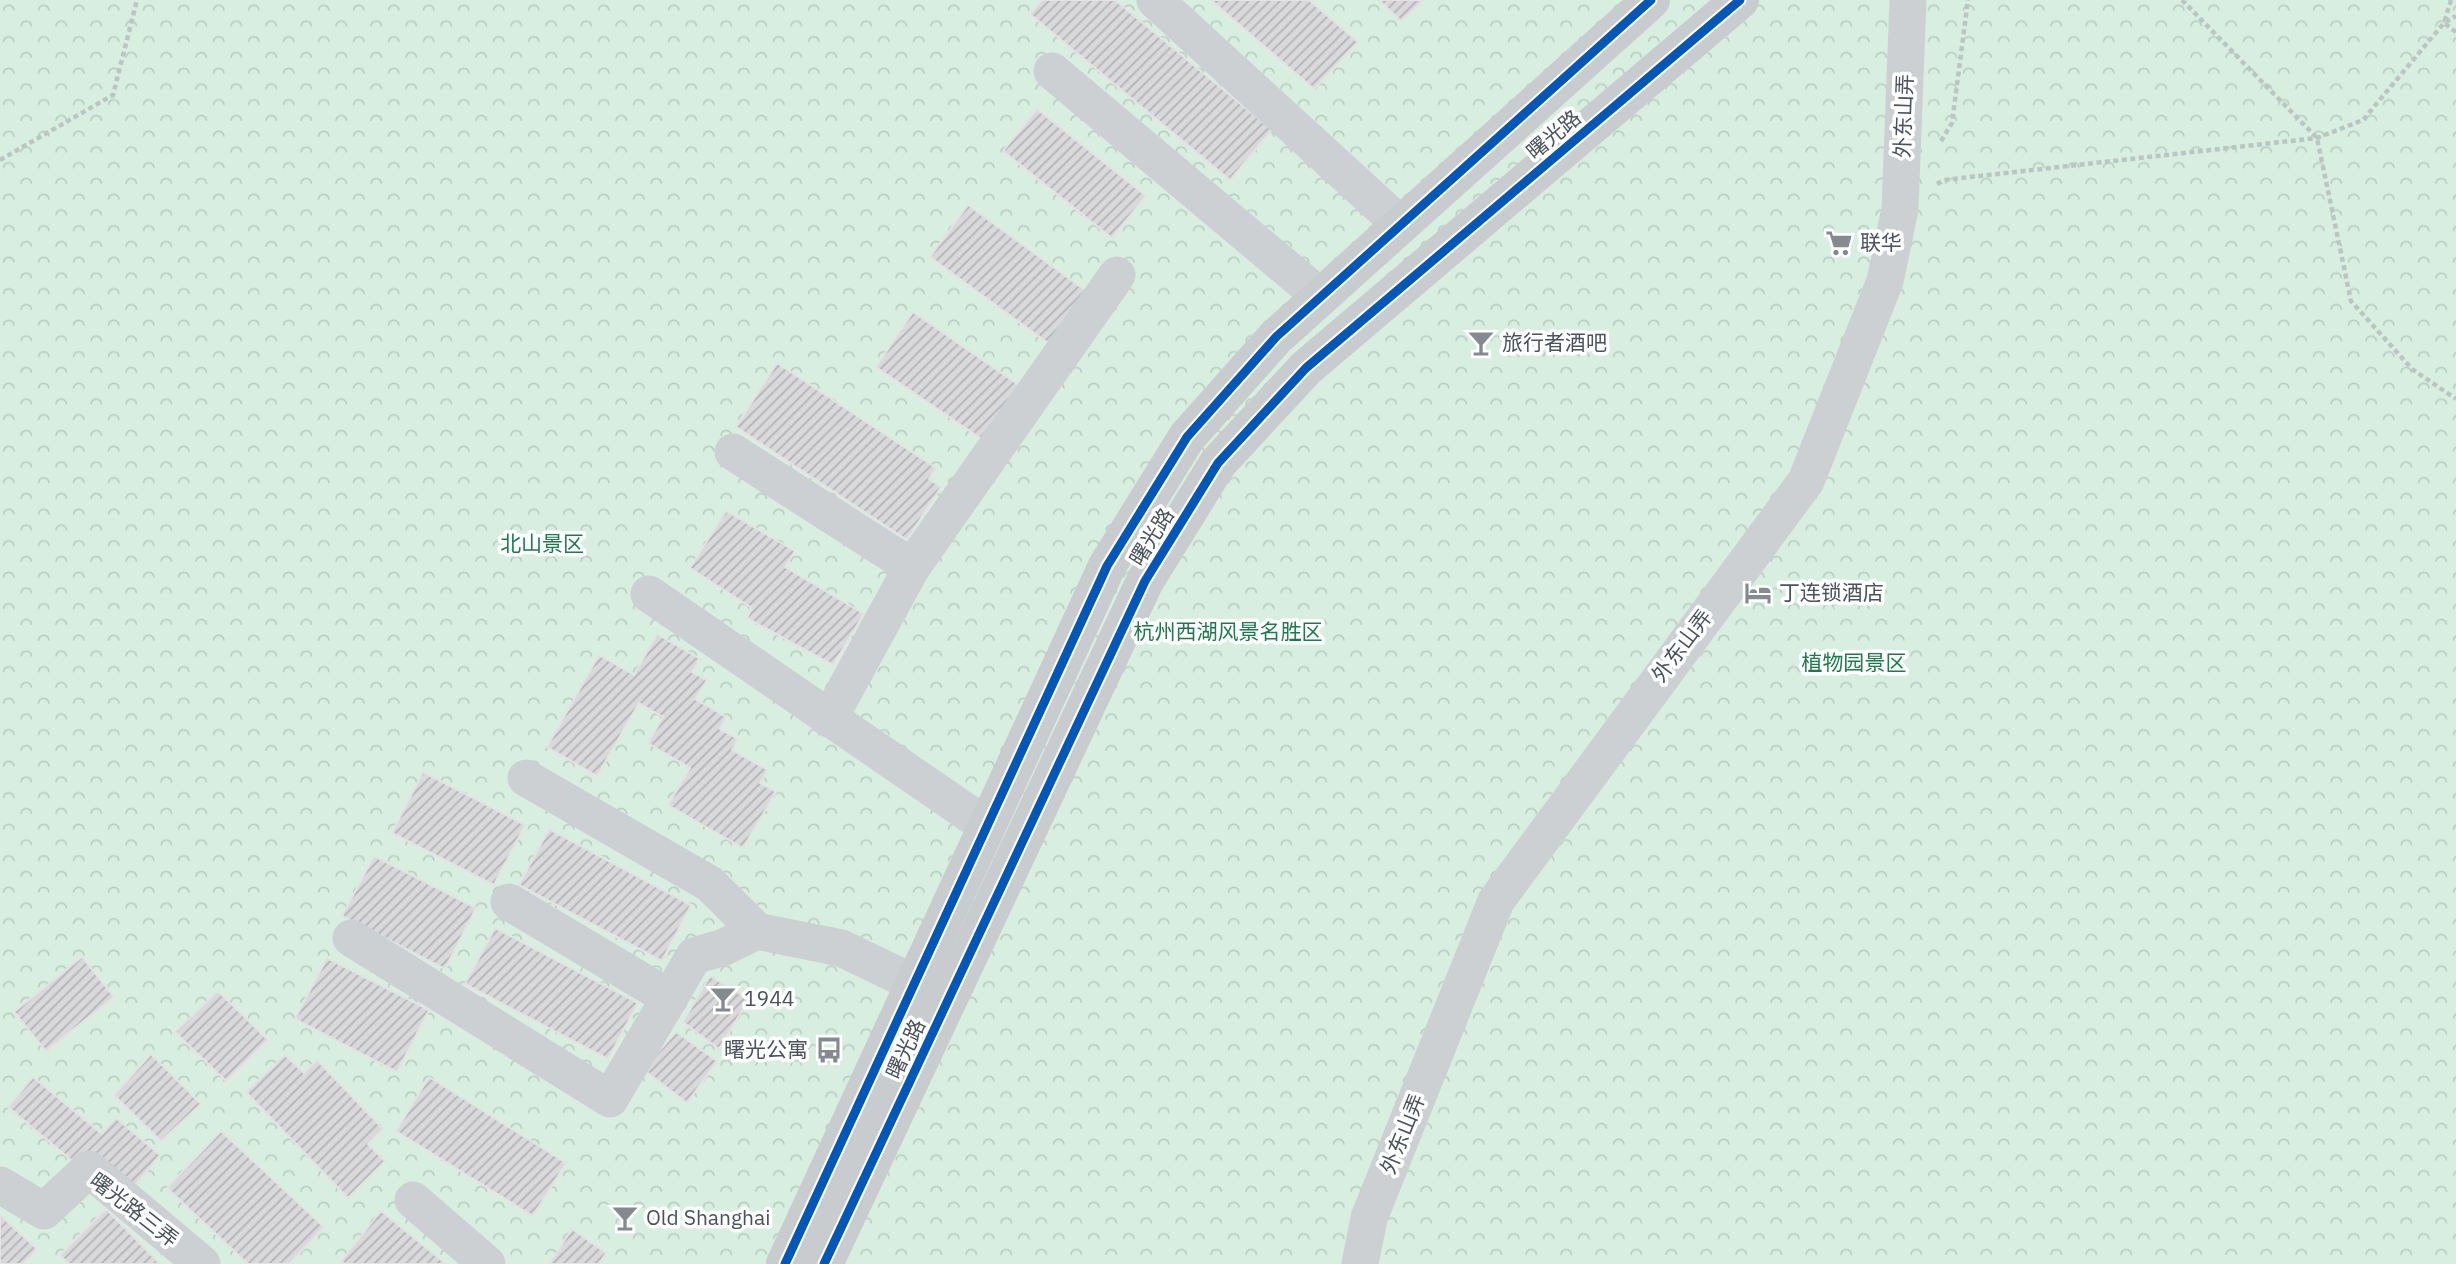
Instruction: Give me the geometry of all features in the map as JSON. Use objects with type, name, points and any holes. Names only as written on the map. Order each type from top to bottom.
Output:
[{"type":"main road","name":"曙光路","points":[[785,1264],[1107,566],[1186,438],[1276,337],[1651,0]]},
{"type":"main road","name":"曙光路","points":[[824,1264],[1144,581],[1218,463],[1306,368],[1740,0]]},
{"type":"street","points":[[1155,0],[1401,225]]},
{"type":"street","name":"外东山弄","points":[[1360,1264],[1369,1218],[1496,901],[1805,481],[1885,281],[1900,209],[1908,0]]},
{"type":"street","points":[[1052,71],[1321,297]]},
{"type":"street","points":[[829,719],[912,566],[1116,275]]},
{"type":"street","points":[[733,452],[912,566]]},
{"type":"street","points":[[649,594],[987,826]]},
{"type":"street","points":[[526,778],[710,884],[757,931],[841,948],[914,983]]},
{"type":"street","points":[[509,902],[670,998]]},
{"type":"street","points":[[351,938],[610,1099],[694,956],[724,947],[757,931]]},
{"type":"street","name":"曙光路三弄","points":[[0,1185],[44,1211],[89,1169],[202,1264]]},
{"type":"street","points":[[413,1200],[487,1264]]},
{"type":"path","points":[[0,160],[113,95],[137,0]]},
{"type":"path","points":[[1939,145],[1952,123],[1968,0]]},
{"type":"path","points":[[2444,23],[2451,0]]},
{"type":"path","points":[[2185,1],[2316,138],[2351,301],[2412,369],[2456,399]]},
{"type":"path","points":[[1900,209],[1944,180],[2316,138],[2362,120],[2444,23],[2456,16]]},
{"type":"path","points":[[2444,23],[2456,32]]},
{"type":"green space","name":"杭州西湖风景名胜区","points":[[0,0],[2456,0],[2456,1264],[0,1264]]},
{"type":"building","points":[[1042,0],[1115,0],[1272,130],[1230,180],[1030,14]]},
{"type":"building","points":[[1211,0],[1309,0],[1358,42],[1314,89]]},
{"type":"building","points":[[1379,0],[1424,0],[1401,21]]},
{"type":"building","points":[[1037,109],[1146,196],[1112,238],[1003,151]]},
{"type":"building","points":[[968,205],[1086,291],[1048,343],[930,257]]},
{"type":"building","points":[[913,312],[1029,392],[992,446],[876,367]]},
{"type":"building","points":[[777,363],[936,468],[929,479],[941,487],[907,540],[736,427]]},
{"type":"building","points":[[726,511],[795,551],[785,567],[864,614],[833,665],[747,618],[752,608],[690,568]]},
{"type":"building","points":[[657,634],[700,659],[692,672],[707,680],[695,699],[726,717],[720,729],[738,739],[732,750],[768,770],[760,783],[776,792],[743,848],[668,805],[690,768],[648,743],[663,717],[639,703],[597,776],[547,747],[599,655],[634,675]]},
{"type":"building","points":[[423,772],[525,825],[494,885],[392,833]]},
{"type":"building","points":[[549,829],[691,905],[662,961],[519,885]]},
{"type":"building","points":[[374,856],[476,908],[445,969],[342,916]]},
{"type":"building","points":[[495,928],[638,1003],[608,1059],[465,984]]},
{"type":"building","points":[[82,957],[114,997],[46,1051],[14,1012]]},
{"type":"building","points":[[327,958],[429,1010],[397,1072],[295,1019]]},
{"type":"building","points":[[710,976],[749,999],[719,1049],[683,1022]]},
{"type":"building","points":[[218,991],[268,1040],[226,1081],[175,1032]]},
{"type":"building","points":[[676,1032],[717,1061],[687,1103],[643,1069]]},
{"type":"building","points":[[151,1054],[201,1104],[161,1141],[114,1095]]},
{"type":"building","points":[[285,1055],[304,1073],[317,1060],[383,1129],[368,1144],[385,1161],[348,1198],[246,1092]]},
{"type":"building","points":[[33,1077],[102,1134],[116,1118],[160,1155],[134,1187],[82,1169],[8,1107]]},
{"type":"building","points":[[429,1077],[566,1163],[533,1216],[396,1131]]},
{"type":"building","points":[[221,1131],[324,1227],[289,1264],[248,1264],[167,1188]]},
{"type":"building","points":[[106,1209],[160,1264],[69,1264],[60,1255]]},
{"type":"building","points":[[381,1211],[446,1264],[345,1264],[341,1261]]},
{"type":"building","points":[[0,1215],[37,1249],[23,1264],[0,1264]]},
{"type":"building","points":[[572,1229],[606,1253],[599,1264],[549,1264]]},
{"type":"cycle path","points":[[785,1264],[1107,566],[1187,437],[1276,337],[1651,0]]},
{"type":"cycle path","points":[[824,1264],[1145,581],[1218,463],[1306,368],[1740,0]]},
{"type":"place","name":"联华","points":[[1839,243]]},
{"type":"place","name":"旅行者酒吧","points":[[1481,343]]},
{"type":"place","name":"丁连锁酒店","points":[[1758,593]]},
{"type":"place","name":"1944","points":[[723,999]]},
{"type":"place","name":"曙光公寓","points":[[829,1050]]},
{"type":"place","name":"Old Shanghai","points":[[625,1218]]},
{"type":"park label","name":"北山景区","points":[[542,544]]},
{"type":"park label","name":"植物园景区","points":[[1854,663]]}]
